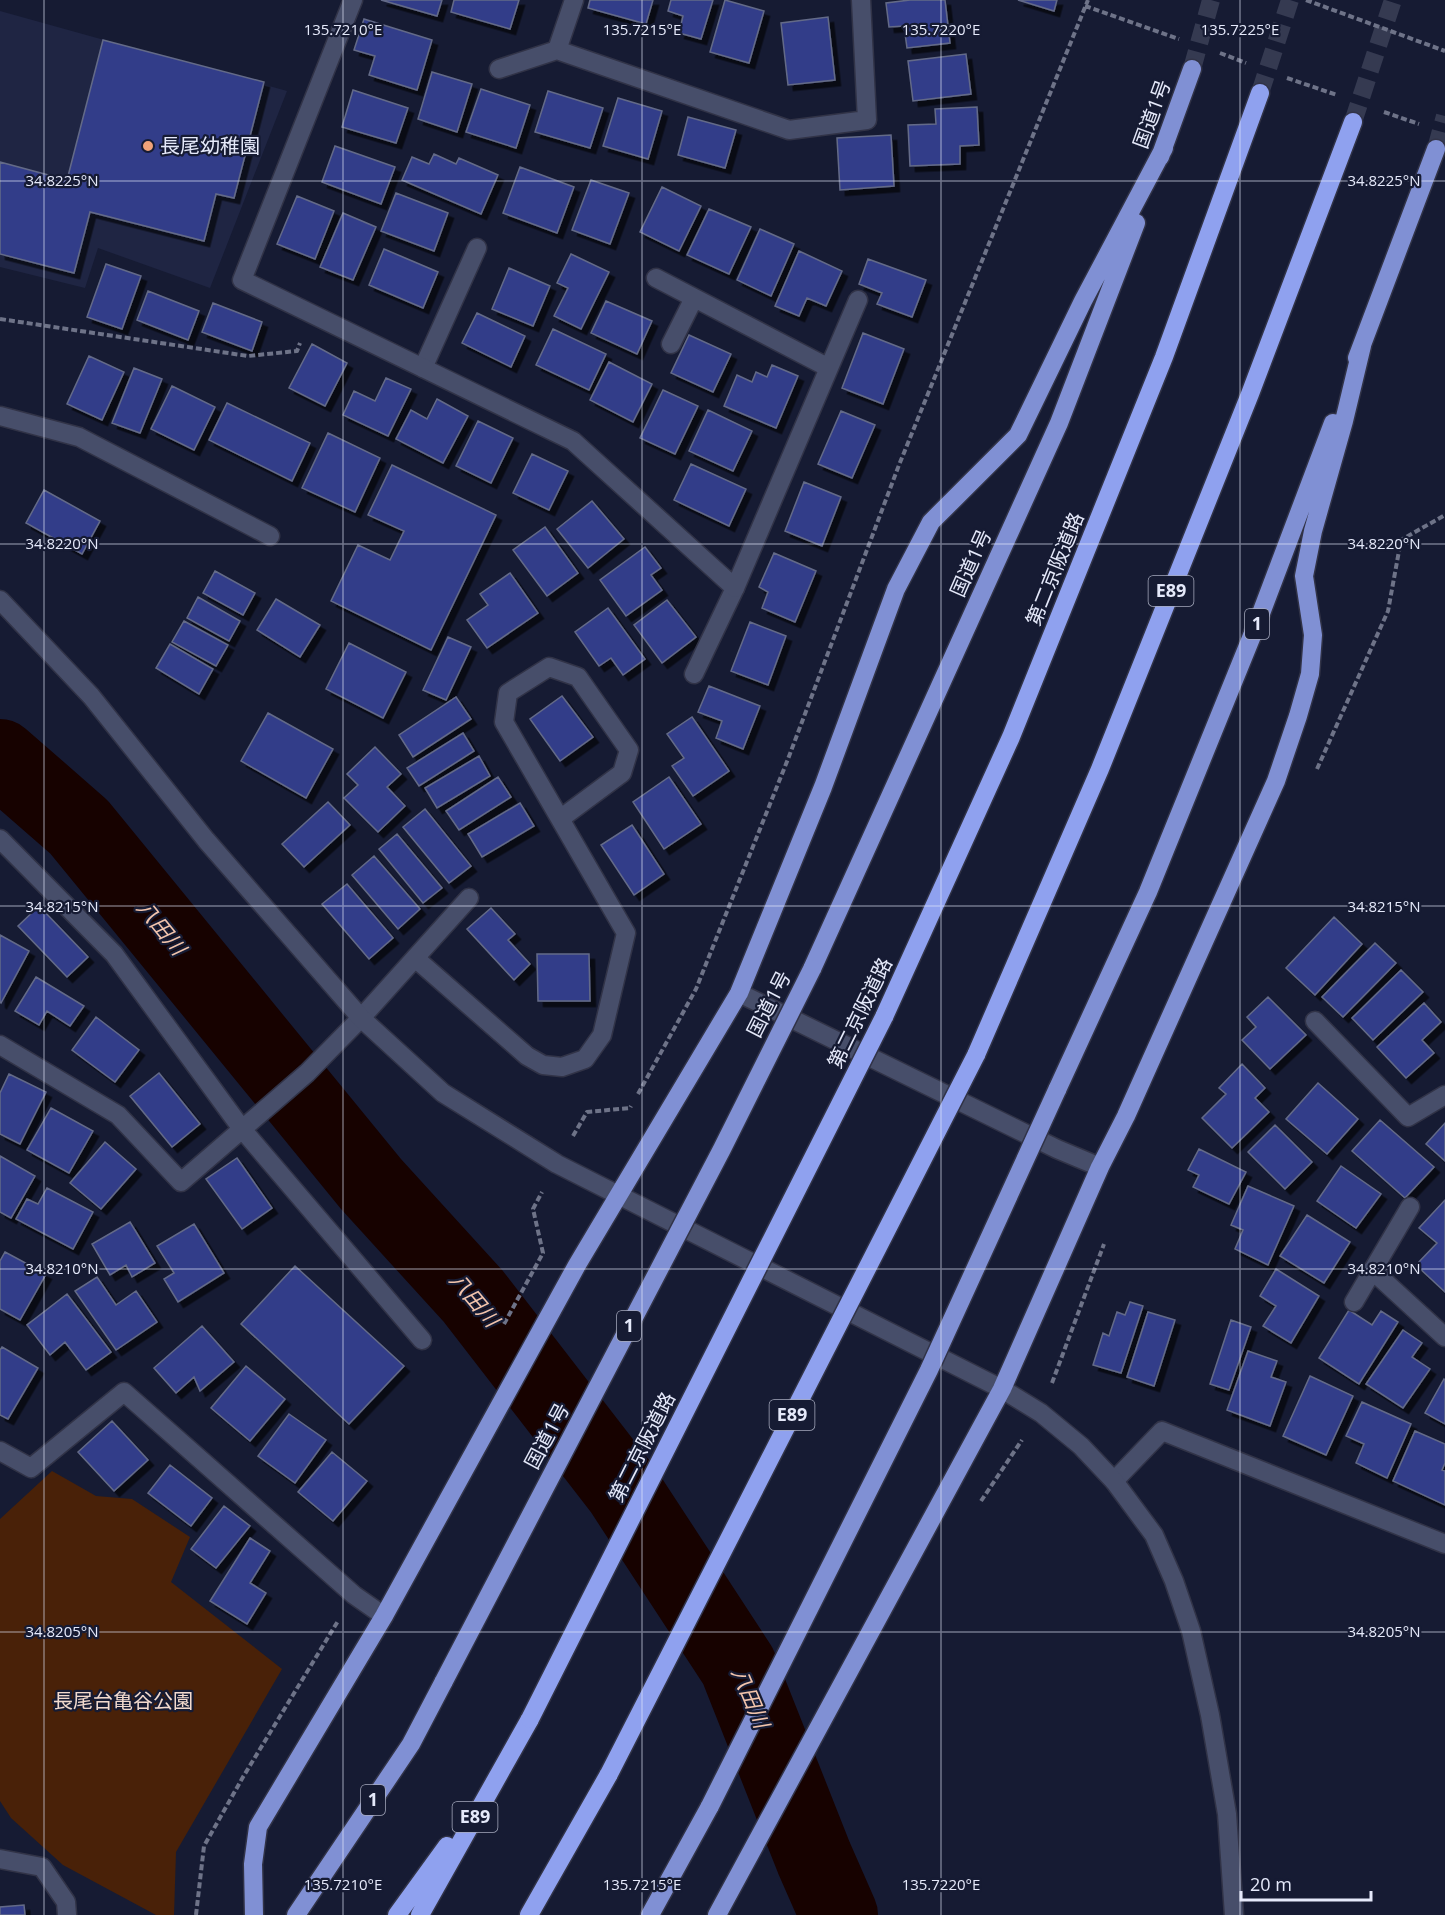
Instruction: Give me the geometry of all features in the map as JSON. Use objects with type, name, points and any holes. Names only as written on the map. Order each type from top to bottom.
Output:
[{"type":"highway","name":"国道1号","points":[[296,1915],[411,1744],[716,1159],[812,969],[1059,423],[1192,69]]},
{"type":"highway","name":"第二京阪道路","points":[[420,1915],[530,1719],[885,1017],[1011,737],[1164,357],[1260,93]]},
{"type":"highway","name":"E89","points":[[529,1915],[609,1774],[976,1055],[1104,758],[1250,394],[1353,122]]},
{"type":"highway","points":[[254,1915],[253,1864],[258,1827],[384,1616],[577,1265],[739,993],[824,787],[896,589],[931,522],[1018,435],[1083,301],[1164,148]]},
{"type":"highway","name":"1","points":[[650,1915],[710,1806],[929,1370],[1152,881],[1260,616],[1436,149]]},
{"type":"highway","points":[[717,1915],[1002,1389],[1100,1167],[1126,1116],[1276,781],[1310,674],[1313,635],[1304,576],[1313,531],[1344,421],[1362,346]]},
{"type":"highway","points":[[397,1915],[498,1777]]},
{"type":"highway","points":[[536,1915],[578,1830]]},
{"type":"street","points":[[353,0],[242,280],[573,441],[735,588]]},
{"type":"street","points":[[557,51],[574,0]]},
{"type":"street","points":[[499,69],[557,51],[789,130],[867,120],[861,0]]},
{"type":"street","points":[[423,368],[477,249]]},
{"type":"street","points":[[656,278],[830,368]]},
{"type":"street","points":[[671,344],[694,298]]},
{"type":"street","points":[[694,674],[735,588],[858,300]]},
{"type":"street","points":[[0,416],[79,437],[270,536]]},
{"type":"street","points":[[0,600],[91,696],[206,840],[361,1018],[443,1093],[557,1164],[1002,1389],[1041,1413],[1081,1446],[1114,1481],[1154,1535],[1174,1581],[1191,1631],[1210,1715],[1227,1814],[1234,1915]]},
{"type":"street","points":[[415,958],[527,1056],[543,1065],[562,1067],[585,1059],[602,1035],[626,933],[560,819],[504,722],[508,693],[549,667],[578,677],[629,750],[622,773],[560,819]]},
{"type":"street","points":[[0,839],[114,954],[242,1129],[422,1340]]},
{"type":"street","points":[[1,1050],[118,1115],[181,1182],[307,1073],[361,1018],[469,898]]},
{"type":"street","points":[[739,993],[1057,1149],[1100,1167]]},
{"type":"street","points":[[1315,1021],[1408,1117],[1445,1095]]},
{"type":"street","points":[[1354,1302],[1410,1207]]},
{"type":"street","points":[[1372,1270],[1445,1337]]},
{"type":"street","points":[[0,1450],[31,1468],[124,1392],[354,1595],[384,1616]]},
{"type":"street","points":[[1114,1481],[1162,1431],[1445,1544]]},
{"type":"street","points":[[0,1859],[42,1867],[66,1902],[67,1915]]},
{"type":"path","points":[[504,1325],[543,1253],[533,1209],[557,1164],[587,1112],[630,1108],[696,989],[788,759],[899,465],[1088,0]]},
{"type":"path","points":[[1306,0],[1445,51]]},
{"type":"path","points":[[0,319],[248,356],[297,351],[309,314]]},
{"type":"path","points":[[196,1915],[204,1846],[243,1777],[354,1595]]},
{"type":"shaded area","points":[[0,11],[287,91],[210,288],[98,248],[85,288],[0,267]]},
{"type":"green space","name":"長尾台亀谷公園","points":[[52,1471],[96,1496],[132,1499],[190,1537],[171,1582],[282,1669],[176,1852],[174,1915],[156,1915],[63,1865],[11,1818],[0,1801],[0,1519]]},
{"type":"building","points":[[381,0],[442,0],[437,16]]},
{"type":"building","points":[[454,0],[519,0],[510,29],[451,12]]},
{"type":"building","points":[[590,0],[653,0],[646,24],[588,8]]},
{"type":"building","points":[[671,0],[713,0],[701,39],[679,33],[683,16],[668,11]]},
{"type":"building","points":[[725,0],[764,11],[749,63],[710,52]]},
{"type":"building","points":[[945,0],[950,43],[907,48],[904,26],[889,27],[886,3]]},
{"type":"building","points":[[1018,0],[1057,0],[1054,11]]},
{"type":"building","points":[[828,17],[835,80],[788,85],[781,23]]},
{"type":"building","points":[[364,19],[432,40],[417,90],[369,75],[375,56],[354,50]]},
{"type":"building","points":[[103,40],[264,82],[234,198],[216,194],[204,241],[90,212],[74,273],[0,254],[0,162],[67,180]]},
{"type":"building","points":[[966,54],[971,94],[913,101],[908,61]]},
{"type":"building","points":[[432,72],[472,84],[457,132],[418,119]]},
{"type":"building","points":[[481,89],[530,105],[516,148],[466,132]]},
{"type":"building","points":[[353,90],[408,108],[396,143],[342,127]]},
{"type":"building","points":[[548,91],[603,108],[590,148],[535,132]]},
{"type":"building","points":[[618,98],[662,111],[648,159],[603,146]]},
{"type":"building","points":[[977,107],[979,145],[960,146],[960,164],[910,166],[908,125],[936,124],[935,109]]},
{"type":"building","points":[[688,117],[736,130],[725,168],[678,155]]},
{"type":"building","points":[[891,135],[894,186],[840,190],[837,138]]},
{"type":"building","points":[[335,146],[395,167],[381,204],[322,182]]},
{"type":"building","points":[[434,154],[456,164],[459,158],[498,175],[481,214],[402,180],[412,157],[429,164]]},
{"type":"building","points":[[520,167],[574,187],[557,233],[503,213]]},
{"type":"building","points":[[591,180],[629,193],[610,244],[572,230]]},
{"type":"building","points":[[662,187],[701,206],[679,251],[640,232]]},
{"type":"building","points":[[396,193],[448,213],[434,251],[381,231]]},
{"type":"building","points":[[297,196],[334,211],[315,259],[277,244]]},
{"type":"building","points":[[709,209],[751,227],[729,274],[687,255]]},
{"type":"building","points":[[343,213],[376,227],[353,280],[320,267]]},
{"type":"building","points":[[760,229],[794,244],[771,296],[737,280]]},
{"type":"building","points":[[384,249],[438,272],[423,308],[369,285]]},
{"type":"building","points":[[799,251],[842,271],[826,306],[807,298],[799,316],[775,306]]},
{"type":"building","points":[[571,254],[609,272],[581,329],[554,316],[568,288],[557,283]]},
{"type":"building","points":[[868,259],[926,280],[912,317],[877,304],[882,293],[859,284]]},
{"type":"building","points":[[106,264],[141,276],[122,329],[87,317]]},
{"type":"building","points":[[509,268],[550,286],[533,326],[492,309]]},
{"type":"building","points":[[148,291],[199,311],[188,340],[137,320]]},
{"type":"building","points":[[606,301],[652,321],[637,354],[591,333]]},
{"type":"building","points":[[213,303],[262,322],[252,351],[202,332]]},
{"type":"building","points":[[477,313],[525,336],[511,367],[462,343]]},
{"type":"building","points":[[553,329],[606,354],[589,390],[536,365]]},
{"type":"building","points":[[863,333],[904,349],[883,404],[842,388]]},
{"type":"building","points":[[689,335],[731,354],[713,392],[671,373]]},
{"type":"building","points":[[312,344],[347,363],[325,406],[289,388]]},
{"type":"building","points":[[89,356],[124,372],[102,420],[67,404]]},
{"type":"building","points":[[609,362],[652,384],[633,422],[590,400]]},
{"type":"building","points":[[772,365],[798,376],[776,428],[724,406],[737,375],[752,382],[756,372],[767,377]]},
{"type":"building","points":[[134,368],[162,379],[140,433],[112,423]]},
{"type":"building","points":[[386,378],[411,389],[388,436],[343,415],[354,391],[375,401]]},
{"type":"building","points":[[172,386],[215,407],[194,450],[151,429]]},
{"type":"building","points":[[663,390],[698,406],[675,454],[640,438]]},
{"type":"building","points":[[437,399],[468,416],[443,463],[396,439],[411,410],[427,419]]},
{"type":"building","points":[[227,403],[310,443],[292,481],[209,440]]},
{"type":"building","points":[[708,410],[752,431],[733,471],[689,451]]},
{"type":"building","points":[[841,411],[875,425],[852,478],[818,464]]},
{"type":"building","points":[[478,421],[513,438],[491,483],[456,466]]},
{"type":"building","points":[[328,433],[380,458],[355,512],[302,488]]},
{"type":"building","points":[[532,454],[568,471],[549,510],[513,493]]},
{"type":"building","points":[[691,464],[746,489],[729,526],[674,500]]},
{"type":"building","points":[[392,465],[496,515],[431,650],[331,601],[358,545],[390,560],[404,531],[368,515]]},
{"type":"building","points":[[804,482],[841,497],[822,546],[785,531]]},
{"type":"building","points":[[44,490],[100,521],[82,554],[26,523]]},
{"type":"building","points":[[592,501],[624,539],[588,568],[557,529]]},
{"type":"building","points":[[545,527],[578,573],[547,596],[513,550]]},
{"type":"building","points":[[645,547],[661,568],[651,575],[662,590],[626,616],[600,580]]},
{"type":"building","points":[[774,553],[816,571],[795,622],[762,608],[768,592],[759,587]]},
{"type":"building","points":[[215,571],[255,593],[243,615],[203,593]]},
{"type":"building","points":[[510,573],[538,613],[487,648],[467,620],[488,605],[480,594]]},
{"type":"building","points":[[198,597],[240,621],[229,641],[187,618]]},
{"type":"building","points":[[276,599],[320,625],[300,657],[257,630]]},
{"type":"building","points":[[667,600],[696,637],[662,663],[634,625]]},
{"type":"building","points":[[608,608],[645,659],[623,675],[611,658],[599,666],[575,632]]},
{"type":"building","points":[[184,621],[228,645],[216,666],[172,642]]},
{"type":"building","points":[[750,622],[786,636],[768,685],[731,671]]},
{"type":"building","points":[[448,637],[471,647],[446,700],[423,690]]},
{"type":"building","points":[[349,643],[406,672],[383,718],[326,689]]},
{"type":"building","points":[[170,644],[213,669],[199,694],[156,668]]},
{"type":"building","points":[[709,686],[760,706],[743,749],[716,738],[722,721],[698,712]]},
{"type":"building","points":[[562,696],[593,737],[560,761],[530,719]]},
{"type":"building","points":[[456,697],[471,719],[413,757],[399,735]]},
{"type":"building","points":[[268,713],[333,749],[306,798],[241,761]]},
{"type":"building","points":[[692,717],[729,771],[693,796],[672,766],[684,758],[667,734]]},
{"type":"building","points":[[463,733],[474,751],[419,786],[407,768]]},
{"type":"building","points":[[375,747],[401,774],[387,787],[405,806],[378,832],[344,798],[358,785],[347,774]]},
{"type":"building","points":[[479,756],[490,776],[437,808],[425,788]]},
{"type":"building","points":[[498,777],[511,797],[459,830],[446,811]]},
{"type":"building","points":[[669,777],[701,824],[664,849],[633,802]]},
{"type":"building","points":[[328,802],[350,825],[304,867],[282,844]]},
{"type":"building","points":[[520,803],[534,826],[482,857],[468,834]]},
{"type":"building","points":[[425,809],[471,866],[449,883],[403,827]]},
{"type":"building","points":[[632,825],[664,874],[634,895],[601,845]]},
{"type":"building","points":[[397,834],[442,888],[423,903],[379,849]]},
{"type":"building","points":[[374,856],[420,909],[398,929],[352,875]]},
{"type":"building","points":[[347,884],[393,938],[369,959],[322,904]]},
{"type":"building","points":[[39,906],[88,957],[67,977],[18,926]]},
{"type":"building","points":[[491,908],[515,934],[508,940],[530,964],[514,980],[467,929]]},
{"type":"building","points":[[1334,917],[1362,944],[1315,995],[1286,968]]},
{"type":"building","points":[[0,935],[29,951],[1,1003],[0,1002]]},
{"type":"building","points":[[1375,943],[1396,963],[1343,1017],[1322,997]]},
{"type":"building","points":[[537,954],[589,954],[590,1001],[538,1001]]},
{"type":"building","points":[[1401,970],[1423,992],[1373,1040],[1352,1018]]},
{"type":"building","points":[[36,977],[84,1006],[70,1026],[47,1011],[39,1025],[15,1011]]},
{"type":"building","points":[[1268,997],[1306,1035],[1270,1069],[1242,1040],[1256,1027],[1247,1017]]},
{"type":"building","points":[[1424,1003],[1441,1022],[1422,1040],[1434,1053],[1406,1078],[1377,1047]]},
{"type":"building","points":[[96,1017],[139,1050],[115,1082],[72,1050]]},
{"type":"building","points":[[1242,1064],[1265,1088],[1255,1098],[1269,1112],[1232,1148],[1202,1118],[1226,1094],[1219,1088]]},
{"type":"building","points":[[159,1073],[200,1124],[172,1147],[130,1096]]},
{"type":"building","points":[[9,1074],[46,1092],[20,1144],[0,1134],[0,1093]]},
{"type":"building","points":[[1318,1083],[1358,1119],[1327,1154],[1286,1119]]},
{"type":"building","points":[[51,1108],[93,1131],[69,1173],[27,1150]]},
{"type":"building","points":[[1380,1120],[1434,1167],[1405,1198],[1352,1151]]},
{"type":"building","points":[[1445,1123],[1445,1161],[1426,1144]]},
{"type":"building","points":[[1275,1125],[1312,1162],[1285,1189],[1248,1152]]},
{"type":"building","points":[[105,1142],[136,1169],[101,1209],[70,1183]]},
{"type":"building","points":[[1199,1149],[1246,1172],[1229,1204],[1193,1187],[1199,1175],[1188,1170]]},
{"type":"building","points":[[0,1156],[35,1176],[11,1218],[0,1212]]},
{"type":"building","points":[[237,1158],[272,1208],[242,1229],[206,1179]]},
{"type":"building","points":[[1341,1166],[1381,1194],[1356,1228],[1317,1201]]},
{"type":"building","points":[[1248,1186],[1294,1206],[1268,1265],[1235,1249],[1243,1230],[1231,1225]]},
{"type":"building","points":[[47,1188],[93,1212],[73,1249],[16,1219],[27,1199],[38,1204]]},
{"type":"building","points":[[1445,1200],[1445,1292],[1416,1265],[1437,1243],[1419,1228]]},
{"type":"building","points":[[1307,1215],[1350,1242],[1324,1283],[1280,1256]]},
{"type":"building","points":[[130,1222],[155,1263],[132,1277],[126,1265],[110,1275],[92,1244]]},
{"type":"building","points":[[194,1224],[224,1273],[178,1302],[164,1279],[174,1273],[157,1246]]},
{"type":"building","points":[[5,1252],[46,1274],[20,1320],[0,1309],[0,1261]]},
{"type":"building","points":[[295,1266],[404,1366],[349,1424],[241,1324]]},
{"type":"building","points":[[1276,1269],[1319,1296],[1291,1343],[1263,1326],[1276,1306],[1260,1296]]},
{"type":"building","points":[[97,1277],[116,1305],[136,1291],[157,1322],[116,1350],[75,1291]]},
{"type":"building","points":[[67,1294],[111,1352],[86,1370],[65,1342],[50,1355],[27,1325]]},
{"type":"building","points":[[1130,1302],[1143,1306],[1121,1373],[1093,1365],[1103,1333],[1109,1336],[1117,1312],[1125,1315]]},
{"type":"building","points":[[1349,1310],[1372,1325],[1381,1311],[1398,1322],[1359,1384],[1319,1358]]},
{"type":"building","points":[[1148,1312],[1175,1320],[1154,1386],[1127,1377]]},
{"type":"building","points":[[1231,1320],[1251,1327],[1229,1390],[1210,1384]]},
{"type":"building","points":[[202,1326],[234,1362],[200,1391],[194,1377],[176,1393],[154,1368]]},
{"type":"building","points":[[1403,1330],[1422,1343],[1412,1357],[1430,1369],[1403,1408],[1366,1384]]},
{"type":"building","points":[[2,1347],[38,1368],[8,1419],[0,1415],[0,1350]]},
{"type":"building","points":[[1248,1351],[1277,1361],[1271,1377],[1286,1382],[1270,1426],[1227,1410]]},
{"type":"building","points":[[246,1366],[285,1399],[250,1441],[211,1408]]},
{"type":"building","points":[[1310,1376],[1353,1396],[1326,1455],[1283,1436]]},
{"type":"building","points":[[1445,1380],[1445,1424],[1425,1413]]},
{"type":"building","points":[[1362,1402],[1411,1424],[1387,1478],[1356,1463],[1364,1444],[1346,1436]]},
{"type":"building","points":[[289,1414],[326,1440],[295,1483],[258,1456]]},
{"type":"building","points":[[112,1421],[148,1460],[114,1491],[78,1452]]},
{"type":"building","points":[[1415,1431],[1445,1444],[1445,1463],[1442,1470],[1445,1471],[1445,1505],[1393,1481]]},
{"type":"building","points":[[332,1452],[367,1481],[333,1521],[298,1492]]},
{"type":"building","points":[[170,1465],[212,1498],[191,1526],[148,1493]]},
{"type":"building","points":[[224,1506],[250,1526],[216,1568],[191,1549]]},
{"type":"building","points":[[250,1538],[270,1551],[250,1583],[266,1593],[247,1624],[210,1601]]},
{"type":"building","points":[[24,1905],[25,1915],[0,1915],[0,1907]]},
{"type":"waterway","name":"八田川","points":[[0,758],[79,827],[371,1184],[473,1296],[623,1490],[738,1666],[839,1915]]},
{"type":"tunnel","points":[[1192,69],[1211,0]]},
{"type":"tunnel","points":[[1260,93],[1290,0]]},
{"type":"tunnel","points":[[1353,122],[1393,0]]},
{"type":"tunnel","points":[[1436,149],[1445,116]]},
{"type":"place","name":"長尾幼稚園","points":[[148,146]]}]
